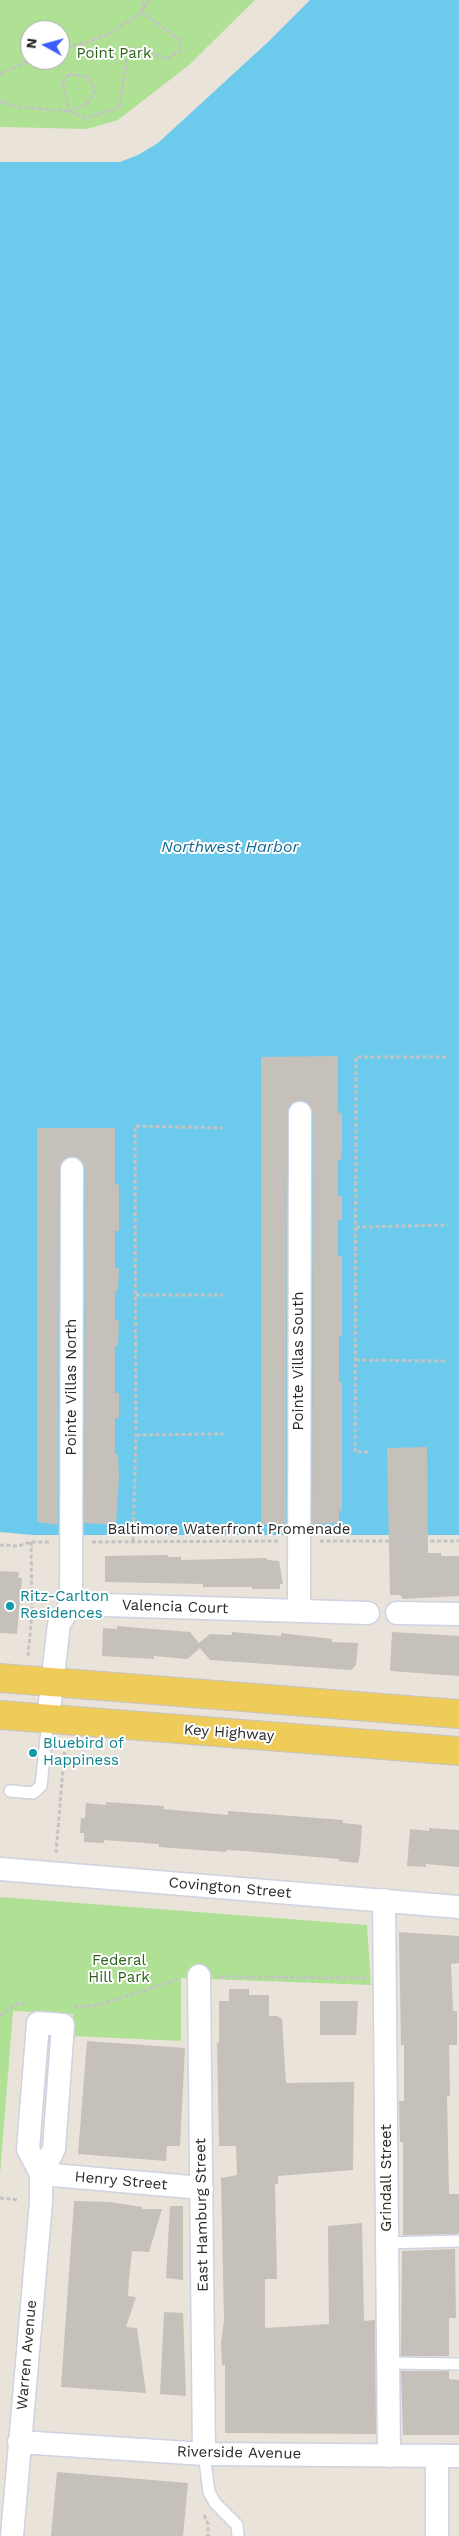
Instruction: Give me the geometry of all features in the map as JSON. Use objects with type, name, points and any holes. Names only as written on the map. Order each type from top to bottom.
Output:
[{"type":"main road","points":[[0,1678],[459,1714]]},
{"type":"main road","name":"Key Highway","points":[[0,1715],[459,1751]]},
{"type":"street","name":"Pointe Villas South","points":[[299,1610],[300,1113]]},
{"type":"street","name":"Pointe Villas North","points":[[71,1604],[72,1169]]},
{"type":"street","name":"Valencia Court","points":[[71,1604],[368,1613]]},
{"type":"street","points":[[48,1719],[59,1624],[71,1604]]},
{"type":"street","points":[[397,1613],[459,1614]]},
{"type":"street","name":"Covington Street","points":[[0,1869],[459,1907]]},
{"type":"street","name":"Grindall Street","points":[[384,1900],[389,2456]]},
{"type":"street","name":"East Hamburg Street","points":[[199,1976],[204,2454]]},
{"type":"street","name":"Warren Avenue","points":[[12,2536],[40,2212],[41,2174],[54,2149],[63,2025],[38,2023],[28,2149],[41,2174]]},
{"type":"street","name":"Henry Street","points":[[41,2174],[202,2188]]},
{"type":"street","name":"Riverside Avenue","points":[[19,2442],[204,2454],[459,2456]]},
{"type":"street","points":[[437,2456],[437,2536]]},
{"type":"lane","points":[[10,1791],[33,1793],[41,1786],[48,1719]]},
{"type":"lane","points":[[387,2243],[459,2241]]},
{"type":"lane","points":[[388,2363],[459,2364]]},
{"type":"lane","points":[[204,2454],[209,2492],[215,2503],[237,2525],[238,2536]]},
{"type":"path","points":[[142,12],[143,0]]},
{"type":"path","points":[[70,46],[110,34],[142,12],[149,0]]},
{"type":"path","points":[[0,101],[18,107],[70,111],[85,118],[119,108],[126,58],[132,49],[140,49],[154,56],[167,59],[181,50],[180,40],[142,12]]},
{"type":"path","points":[[0,74],[20,65]]},
{"type":"path","points":[[70,74],[88,77],[95,90],[86,105],[70,111],[62,84],[70,74]]},
{"type":"path","points":[[368,1452],[355,1452],[356,1057],[447,1057]]},
{"type":"path","points":[[133,1542],[136,1435],[135,1126],[223,1128]]},
{"type":"path","points":[[356,1227],[448,1225]]},
{"type":"path","points":[[136,1295],[223,1295]]},
{"type":"path","points":[[356,1360],[447,1361]]},
{"type":"path","points":[[136,1435],[224,1434]]},
{"type":"path","name":"Baltimore Waterfront Promenade","points":[[0,1545],[18,1546],[31,1542],[459,1541]]},
{"type":"path","points":[[28,1662],[32,1614],[31,1542]]},
{"type":"path","points":[[55,1858],[66,1745]]},
{"type":"path","points":[[0,2016],[18,2004]]},
{"type":"green space","name":"Point Park","points":[[0,0],[255,0],[189,65],[118,120],[87,129],[0,127]]},
{"type":"green space","name":"Federal Hill Park","points":[[0,1897],[367,1925],[371,1985],[181,1978],[181,2041],[72,2036],[73,2014],[13,2011],[0,2175]]},
{"type":"water","name":"Northwest Harbor","points":[[310,0],[459,0],[459,1535],[33,1535],[0,1532],[0,162],[120,162],[138,155],[158,143],[268,42]]},
{"type":"building","points":[[338,1056],[338,1110],[339,1113],[342,1113],[341,1160],[338,1160],[338,1196],[342,1196],[342,1220],[338,1220],[338,1256],[342,1256],[342,1336],[339,1336],[339,1382],[342,1382],[342,1511],[339,1511],[339,1523],[312,1524],[313,1113],[307,1102],[300,1100],[289,1106],[287,1113],[286,1525],[261,1524],[261,1057]]},
{"type":"building","points":[[37,1128],[115,1128],[115,1184],[119,1185],[119,1231],[115,1231],[115,1268],[119,1268],[118,1291],[115,1291],[115,1320],[119,1321],[118,1346],[115,1346],[115,1393],[119,1393],[119,1418],[115,1418],[115,1454],[118,1454],[119,1478],[116,1525],[84,1523],[85,1169],[83,1162],[73,1156],[65,1158],[59,1169],[58,1525],[37,1522]]},
{"type":"building","points":[[427,1447],[428,1553],[441,1553],[441,1556],[459,1556],[459,1596],[403,1599],[400,1595],[390,1595],[387,1448]]},
{"type":"building","points":[[168,1555],[168,1557],[181,1557],[181,1560],[267,1558],[267,1560],[279,1561],[283,1584],[280,1584],[280,1589],[252,1589],[252,1587],[203,1587],[203,1584],[105,1582],[105,1556]]},
{"type":"building","name":"Ritz-Carlton Residences","points":[[0,1571],[19,1572],[18,1578],[22,1578],[17,1634],[0,1633]]},
{"type":"building","points":[[117,1626],[190,1632],[199,1643],[210,1634],[232,1635],[232,1632],[281,1636],[281,1633],[332,1639],[332,1642],[358,1643],[356,1665],[351,1670],[210,1660],[200,1648],[187,1659],[154,1656],[154,1659],[102,1656],[103,1628],[117,1629]]},
{"type":"building","points":[[392,1632],[459,1636],[459,1676],[390,1671]]},
{"type":"building","points":[[106,1802],[164,1806],[163,1809],[228,1815],[228,1811],[343,1820],[343,1823],[362,1825],[358,1863],[339,1861],[339,1859],[245,1851],[227,1850],[226,1852],[159,1847],[159,1844],[104,1840],[104,1843],[84,1842],[84,1833],[80,1833],[81,1818],[85,1818],[86,1803],[106,1805]]},
{"type":"building","points":[[429,1828],[459,1830],[459,1867],[426,1864],[426,1867],[407,1866],[410,1829],[429,1831]]},
{"type":"building","points":[[399,1932],[459,1936],[459,1963],[451,1964],[453,2011],[457,2011],[457,2045],[449,2045],[450,2096],[447,2096],[449,2194],[459,2194],[459,2233],[455,2234],[403,2235],[403,2142],[400,2142],[399,2101],[404,2101],[404,2045],[401,2045]]},
{"type":"building","points":[[229,1989],[249,1989],[249,1995],[269,1995],[269,2016],[277,2016],[282,2019],[286,2083],[354,2082],[353,2170],[278,2176],[278,2184],[275,2184],[277,2279],[265,2279],[265,2328],[329,2324],[328,2226],[362,2223],[364,2321],[375,2320],[376,2434],[225,2433],[225,2365],[222,2365],[221,2344],[224,2320],[221,2178],[237,2175],[236,2146],[219,2146],[217,2043],[219,2043],[219,2001],[229,2001]]},
{"type":"building","points":[[320,2001],[358,2001],[356,2035],[320,2035]]},
{"type":"building","points":[[87,2041],[185,2048],[180,2146],[167,2146],[166,2161],[78,2154]]},
{"type":"building","points":[[74,2201],[110,2202],[142,2207],[142,2209],[162,2209],[149,2252],[132,2251],[129,2279],[128,2296],[136,2297],[126,2327],[137,2328],[146,2393],[61,2387]]},
{"type":"building","points":[[170,2206],[183,2206],[183,2280],[166,2278]]},
{"type":"building","points":[[455,2249],[456,2318],[449,2318],[449,2356],[401,2356],[402,2251]]},
{"type":"building","points":[[164,2312],[183,2313],[186,2396],[160,2394]]},
{"type":"building","points":[[401,2371],[449,2371],[449,2379],[459,2380],[459,2435],[403,2435]]},
{"type":"building","points":[[57,2472],[188,2483],[183,2536],[51,2536]]},
{"type":"place","name":"Ritz-Carlton Residences","points":[[10,1606]]},
{"type":"place","name":"Bluebird of Happiness","points":[[33,1753]]}]
